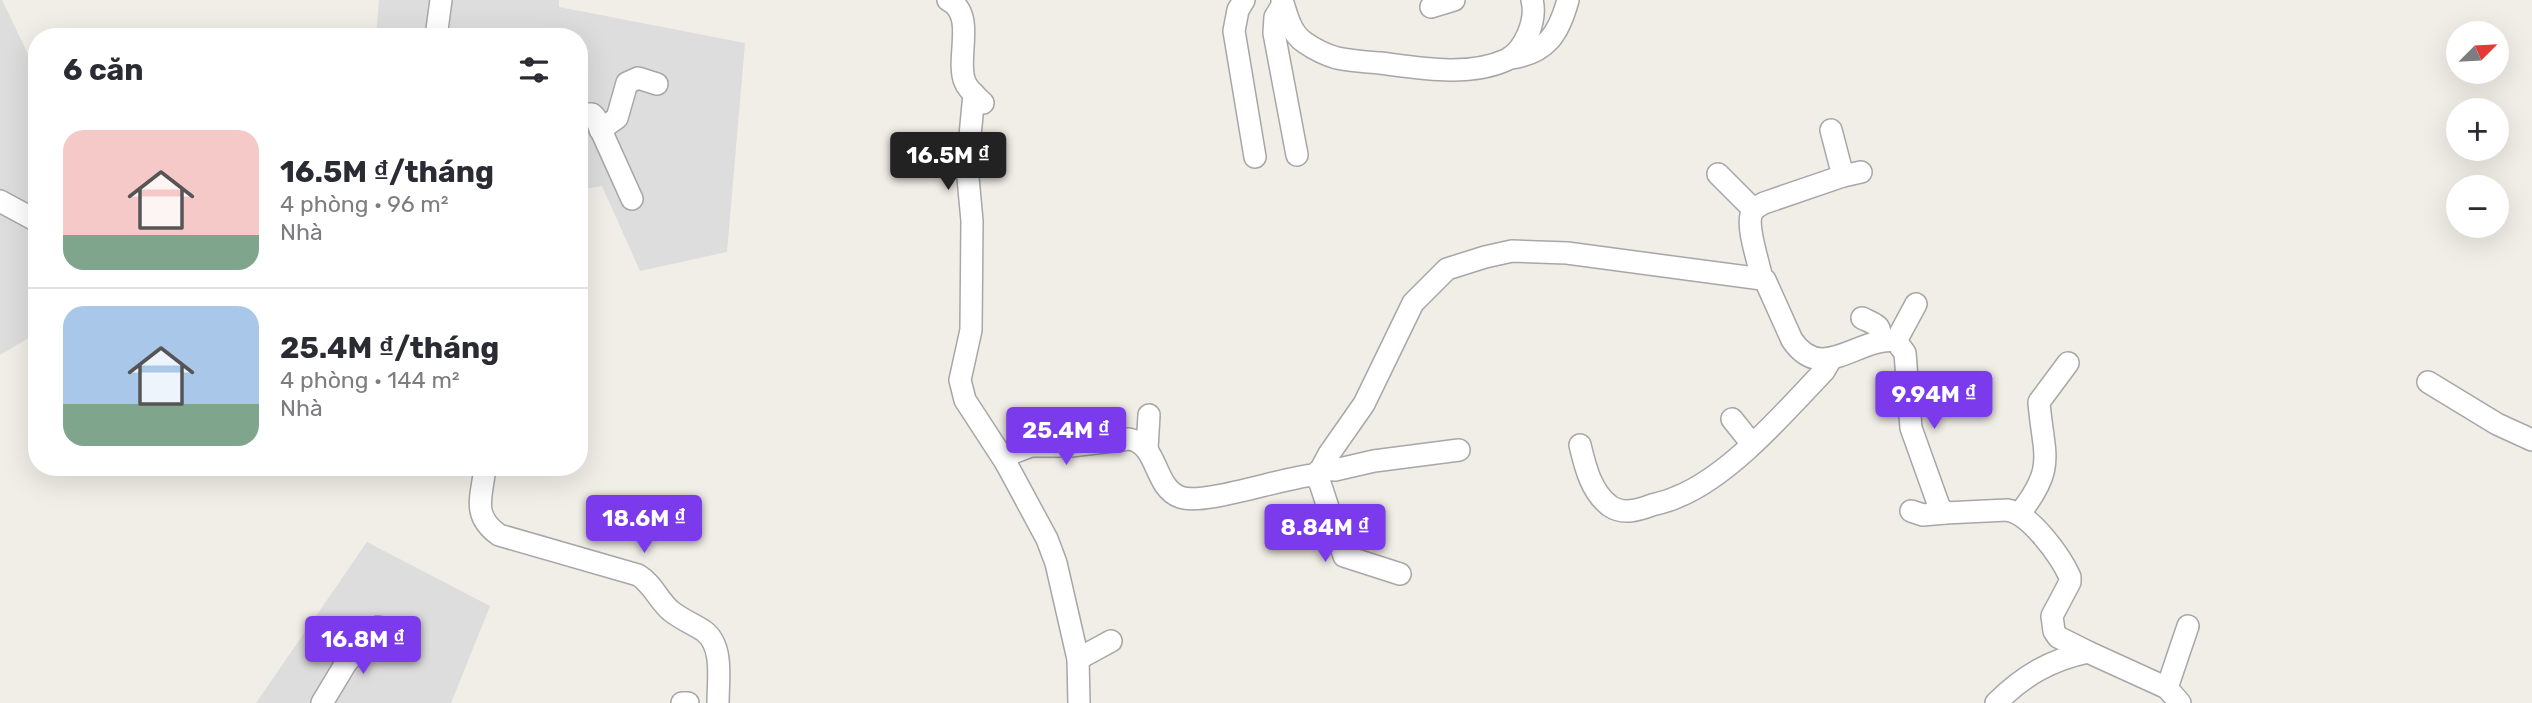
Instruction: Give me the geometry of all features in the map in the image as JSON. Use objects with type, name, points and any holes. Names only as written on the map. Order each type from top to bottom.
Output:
[{"type":"street","points":[[437,28],[441,0]]},
{"type":"street","points":[[948,0],[956,4],[962,15],[964,81],[979,100],[967,167],[972,220],[971,330],[960,380],[965,400],[1006,463],[1047,539],[1056,563],[1077,659],[1079,703]]},
{"type":"street","points":[[1244,0],[1238,10],[1234,31],[1255,157]]},
{"type":"street","points":[[1431,7],[1454,0]]},
{"type":"street","points":[[1509,58],[1525,42],[1531,23],[1532,0]]},
{"type":"street","points":[[1283,2],[1291,26],[1302,40],[1323,53],[1339,58],[1407,66],[1466,69],[1527,56],[1541,49],[1561,26],[1568,0]]},
{"type":"street","points":[[1283,2],[1275,17],[1274,33],[1297,155]]},
{"type":"street","points":[[600,130],[617,118],[625,86],[631,80],[642,78],[657,84]]},
{"type":"street","points":[[588,114],[592,114],[632,199]]},
{"type":"street","points":[[1754,209],[1780,197],[1852,174],[1832,130]]},
{"type":"street","points":[[1718,174],[1754,209]]},
{"type":"street","points":[[0,201],[28,216]]},
{"type":"street","points":[[1754,209],[1751,225],[1762,279]]},
{"type":"street","points":[[1400,574],[1344,556],[1317,472],[1364,404],[1413,303],[1447,269],[1512,251],[1536,251],[1762,279],[1765,280],[1797,348],[1815,358],[1832,359],[1888,341],[1916,304]]},
{"type":"street","points":[[1862,318],[1879,326],[1888,341],[1905,353],[1911,428],[1934,495],[1945,513]]},
{"type":"street","points":[[1580,444],[1589,478],[1609,506],[1620,511],[1638,510],[1677,497],[1707,481],[1752,444],[1824,371],[1832,359]]},
{"type":"street","points":[[2020,513],[2030,501],[2045,466],[2047,451],[2039,402],[2068,363]]},
{"type":"street","points":[[2428,382],[2497,424],[2532,440]]},
{"type":"street","points":[[1147,449],[1149,415]]},
{"type":"street","points":[[1732,419],[1752,444]]},
{"type":"street","points":[[1006,463],[1010,454],[1031,446],[1071,446],[1129,439],[1141,443],[1147,449],[1165,484],[1182,499],[1206,498],[1374,461],[1460,450]]},
{"type":"street","points":[[484,476],[480,513],[484,523],[499,535],[638,575],[647,581],[674,614],[710,637],[717,652],[719,703]]},
{"type":"street","points":[[1911,511],[1923,515],[2007,510],[2020,513],[2049,545],[2070,577],[2052,616],[2054,631],[2064,640],[2174,696],[2188,626]]},
{"type":"street","points":[[322,703],[346,663],[378,627]]},
{"type":"street","points":[[1077,659],[1111,640]]},
{"type":"street","points":[[1996,703],[2021,679],[2039,668],[2061,658],[2088,652]]},
{"type":"street","points":[[682,703],[688,703]]},
{"type":"shaded area","points":[[2,0],[28,54],[28,338],[0,355]]},
{"type":"shaded area","points":[[379,0],[559,0],[559,7],[745,43],[727,252],[640,271],[602,186],[588,188],[588,28],[377,28]]},
{"type":"shaded area","points":[[367,542],[490,606],[451,703],[256,703]]}]
